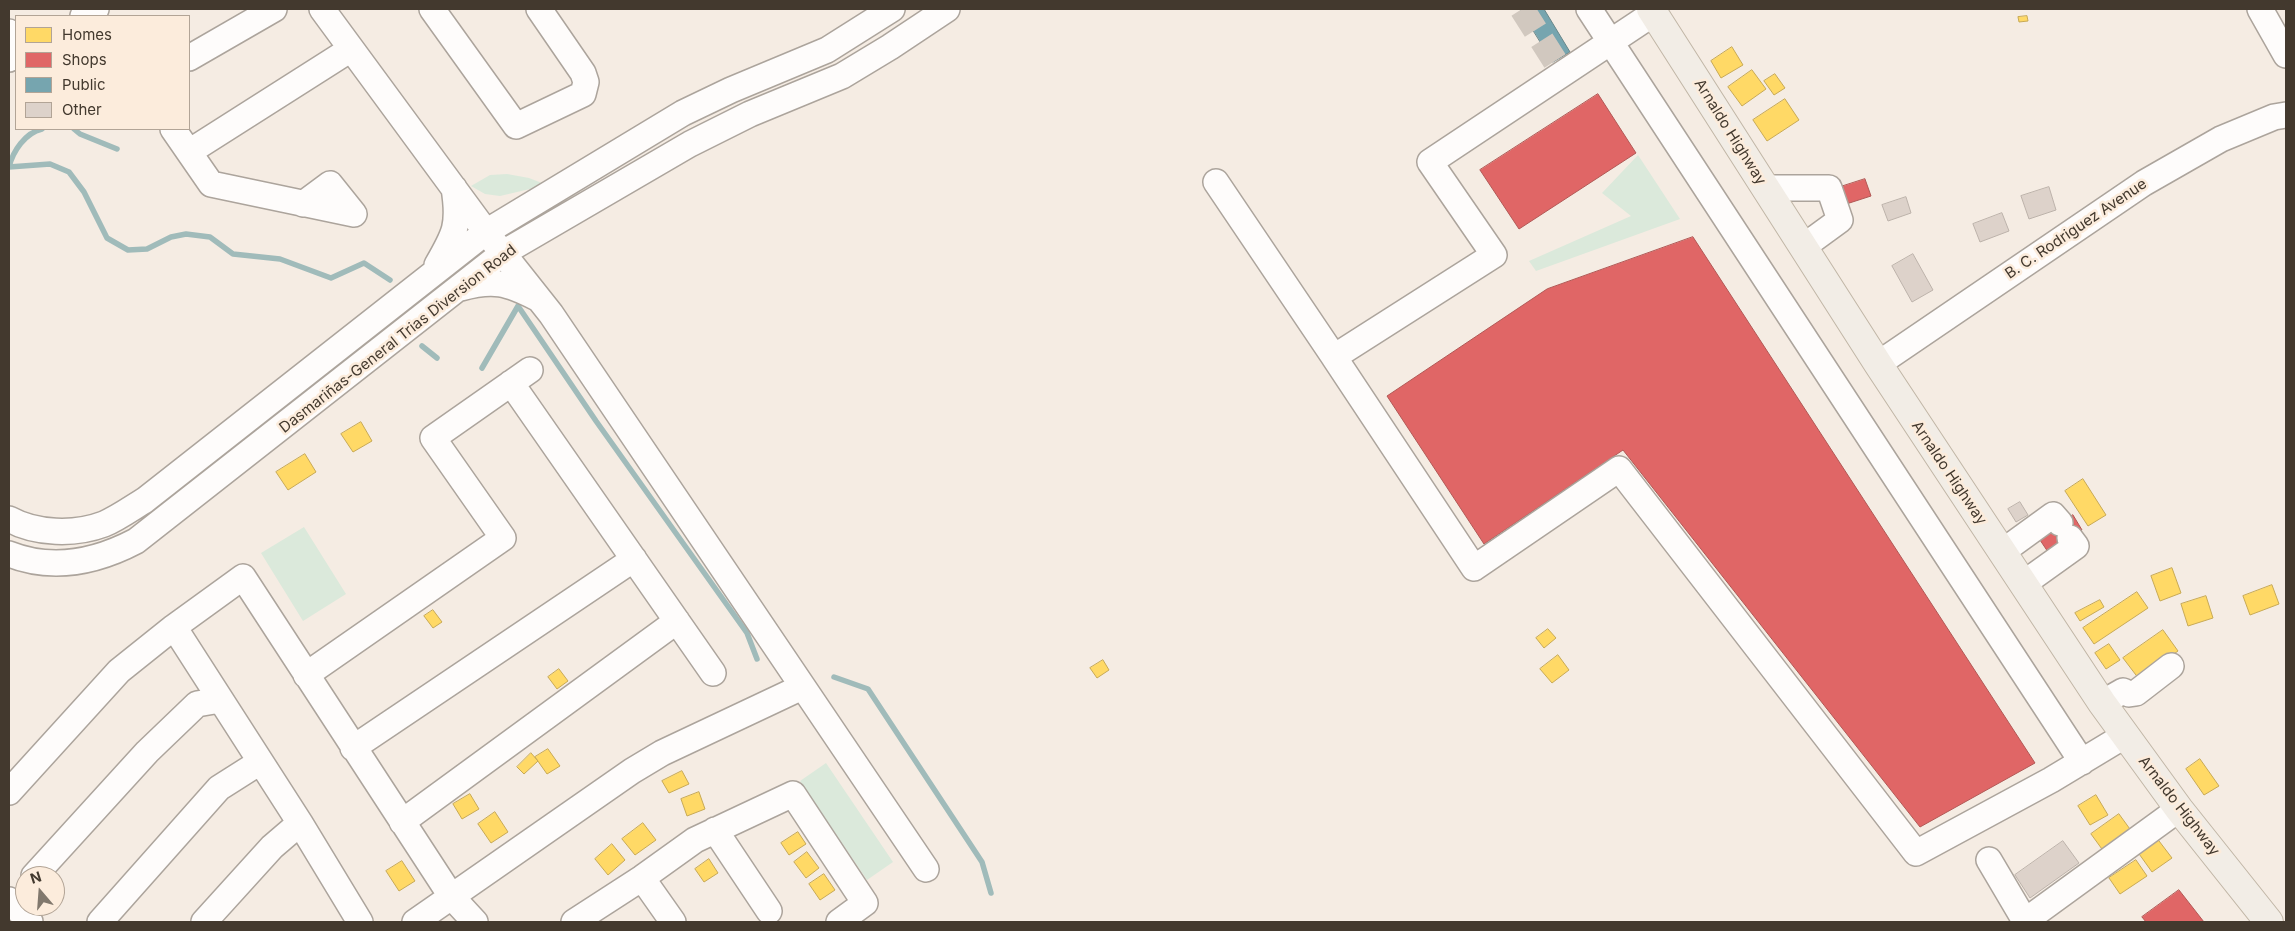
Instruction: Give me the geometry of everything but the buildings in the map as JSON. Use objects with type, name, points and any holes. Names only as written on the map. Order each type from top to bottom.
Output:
[{"type":"main road","name":"Arnaldo Highway","points":[[1652,11],[1878,364],[2124,736],[2179,809],[2269,922]]},
{"type":"street","points":[[85,15],[96,9]]},
{"type":"street","points":[[190,57],[274,9]]},
{"type":"street","points":[[322,9],[486,232],[541,301],[926,869]]},
{"type":"street","points":[[432,9],[516,126],[583,94],[586,82],[583,73],[539,9]]},
{"type":"street","name":"Dasmariñas-General Trias Diversion Road","points":[[9,519],[37,529],[81,530],[104,524],[126,512],[145,500],[486,232],[692,109],[827,50],[892,9]]},
{"type":"street","name":"Dasmariñas-General Trias Diversion Road","points":[[9,554],[42,562],[82,561],[108,555],[136,541],[503,253],[690,144],[750,114],[842,76],[947,9]]},
{"type":"street","points":[[1589,9],[1609,43],[2082,762]]},
{"type":"street","points":[[2260,9],[2286,56]]},
{"type":"street","points":[[1334,357],[1494,255],[1430,162],[1559,67],[1609,43],[1652,11]]},
{"type":"street","points":[[189,152],[351,49]]},
{"type":"street","name":"B. C. Rodriguez Avenue","points":[[1878,364],[2144,183],[2220,138],[2274,117],[2286,115]]},
{"type":"street","points":[[174,130],[211,184],[303,204]]},
{"type":"street","points":[[541,301],[531,267],[533,244],[565,191],[588,170]]},
{"type":"street","points":[[1216,182],[1474,568],[1619,469],[1916,853],[2082,762],[2124,736]]},
{"type":"street","points":[[454,188],[478,202],[499,207],[548,194]]},
{"type":"street","points":[[432,275],[453,237],[457,221],[454,188]]},
{"type":"street","points":[[1765,188],[1829,188],[1840,220],[1803,247]]},
{"type":"street","points":[[459,289],[482,282],[499,282],[514,286],[541,301]]},
{"type":"street","points":[[306,675],[503,538],[433,438],[521,377],[634,559],[713,673]]},
{"type":"street","points":[[2002,552],[2053,515],[2076,546],[2024,584]]},
{"type":"street","points":[[353,748],[634,559]]},
{"type":"street","points":[[9,792],[120,671],[174,627],[243,577],[451,896],[475,922]]},
{"type":"street","points":[[402,822],[677,621]]},
{"type":"street","points":[[174,627],[300,823],[360,922]]},
{"type":"street","points":[[2102,703],[2123,691],[2129,694],[2136,693],[2171,666]]},
{"type":"street","points":[[415,922],[647,762],[802,687]]},
{"type":"street","points":[[43,866],[148,752],[197,704],[220,700]]},
{"type":"street","points":[[100,922],[219,788],[260,762]]},
{"type":"street","points":[[574,922],[642,878],[694,840],[793,794],[866,904],[839,922]]},
{"type":"street","points":[[1989,860],[2025,921],[2179,809]]},
{"type":"street","points":[[204,922],[272,847],[300,823]]},
{"type":"street","points":[[715,830],[769,911]]},
{"type":"street","points":[[642,878],[673,922]]},
{"type":"green space","points":[[1638,155],[1680,219],[1536,271],[1529,261],[1631,216],[1602,193]]},
{"type":"green space","points":[[507,174],[529,178],[547,185],[500,196],[485,194],[471,186],[490,175]]},
{"type":"green space","points":[[304,527],[346,594],[303,621],[261,553]]},
{"type":"green space","points":[[826,763],[893,862],[867,880],[800,781]]},
{"type":"waterway","points":[[39,130],[30,134],[25,139],[13,155],[9,167],[50,164],[69,172],[84,192],[107,238],[128,250],[147,249],[171,237],[186,234],[210,237],[233,254],[280,259],[331,278],[364,263],[390,280]]},
{"type":"waterway","points":[[75,130],[80,134],[117,149]]},
{"type":"waterway","points":[[482,368],[518,306],[596,421],[747,633],[757,659]]},
{"type":"waterway","points":[[422,346],[437,358]]},
{"type":"waterway","points":[[834,677],[868,689],[982,862],[991,893]]},
{"type":"tunnel","points":[[1522,9],[1555,61]]}]
